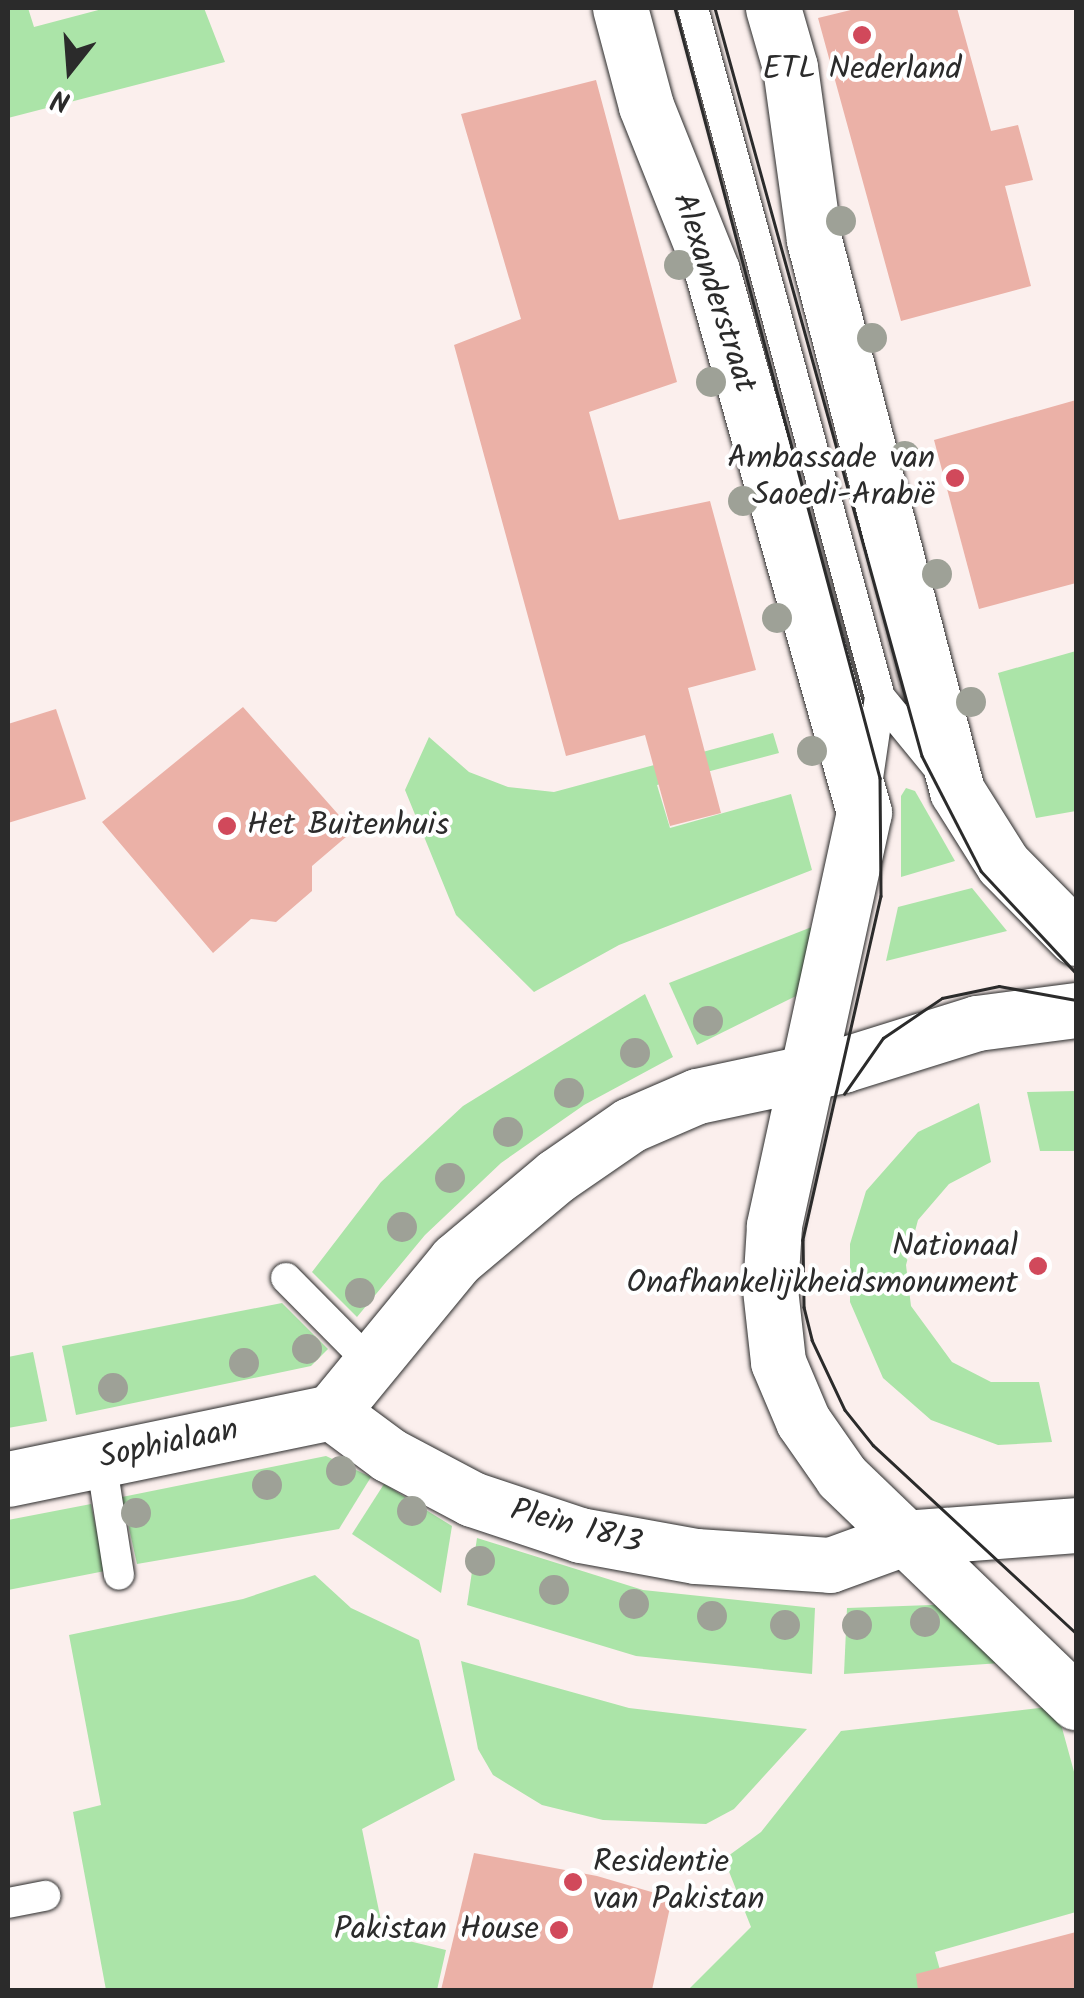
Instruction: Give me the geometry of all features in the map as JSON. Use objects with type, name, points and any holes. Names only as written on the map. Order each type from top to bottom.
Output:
[{"type":"street","name":"Alexanderstraat","points":[[620,8],[646,106],[712,271],[864,812],[848,904],[803,1074]]},
{"type":"street","name":"Alexanderstraat","points":[[773,8],[790,67],[814,240],[958,792],[1003,864],[1076,938]]},
{"type":"street","points":[[331,1412],[456,1260],[556,1176],[630,1125],[698,1096],[803,1074],[977,1023],[1076,1010]]},
{"type":"street","points":[[803,1074],[774,1226],[770,1290],[778,1362],[803,1421],[842,1477],[1065,1689]]},
{"type":"street","name":"Plein 1813","points":[[331,1412],[389,1456],[472,1499],[580,1536],[696,1556],[830,1564],[904,1538],[1076,1525]]},
{"type":"street","name":"Sophialaan","points":[[8,1479],[331,1412]]},
{"type":"lane","name":"Alexanderstraat","points":[[693,8],[880,697],[864,812]]},
{"type":"lane","name":"Alexanderstraat","points":[[880,697],[958,792]]},
{"type":"lane","points":[[286,1278],[369,1362]]},
{"type":"lane","points":[[101,1460],[118,1575]]},
{"type":"lane","points":[[8,1902],[46,1896]]},
{"type":"green space","points":[[8,8],[28,8],[34,27],[106,8],[204,8],[225,62],[8,118]]},
{"type":"green space","points":[[1076,651],[1076,811],[1036,818],[998,673]]},
{"type":"green space","points":[[773,733],[779,753],[657,785],[670,828],[791,794],[812,870],[619,945],[534,992],[456,915],[405,790],[429,737],[469,772],[508,787],[554,792]]},
{"type":"green space","points":[[906,788],[915,791],[955,861],[901,877],[901,796]]},
{"type":"green space","points":[[972,888],[1007,931],[886,961],[898,907]]},
{"type":"green space","points":[[822,923],[796,996],[697,1045],[669,983]]},
{"type":"green space","points":[[645,994],[673,1057],[584,1105],[501,1163],[425,1235],[357,1317],[312,1272],[381,1182],[463,1106]]},
{"type":"green space","points":[[1076,1091],[1076,1151],[1040,1151],[1027,1092]]},
{"type":"green space","points":[[979,1103],[991,1162],[949,1184],[918,1220],[906,1265],[911,1306],[952,1362],[991,1382],[1039,1382],[1052,1442],[998,1445],[931,1420],[883,1378],[850,1302],[850,1244],[866,1191],[918,1132]]},
{"type":"green space","points":[[282,1303],[328,1349],[311,1366],[76,1415],[62,1346]]},
{"type":"green space","points":[[33,1352],[47,1421],[8,1428],[8,1357]]},
{"type":"green space","points":[[326,1456],[371,1477],[339,1529],[137,1564],[122,1497]]},
{"type":"green space","points":[[384,1484],[452,1526],[441,1593],[352,1534]]},
{"type":"green space","points":[[91,1504],[105,1571],[8,1590],[8,1520]]},
{"type":"green space","points":[[477,1538],[643,1590],[815,1608],[812,1674],[636,1656],[467,1605]]},
{"type":"green space","points":[[315,1575],[351,1608],[419,1640],[455,1780],[362,1829],[384,1935],[446,1950],[437,1990],[106,1990],[73,1812],[101,1805],[69,1635],[243,1599]]},
{"type":"green space","points":[[959,1604],[1030,1661],[844,1674],[847,1608]]},
{"type":"green space","points":[[461,1661],[629,1708],[807,1729],[734,1809],[706,1824],[603,1820],[542,1805],[493,1775],[478,1749]]},
{"type":"green space","points":[[1056,1706],[1076,1779],[1076,1912],[935,1952],[945,1988],[938,1990],[688,1990],[751,1927],[724,1859],[761,1832],[841,1731]]},
{"type":"building","points":[[859,8],[957,8],[991,131],[1018,125],[1033,180],[1005,186],[1031,286],[901,321],[818,18]]},
{"type":"building","points":[[596,80],[677,382],[589,412],[619,520],[710,501],[756,670],[688,688],[721,813],[670,826],[645,735],[566,756],[454,345],[521,319],[461,114]]},
{"type":"building","points":[[1076,400],[1076,583],[979,609],[934,440]]},
{"type":"building","name":"Het Buitenhuis","points":[[243,707],[353,831],[312,866],[312,891],[276,922],[251,919],[213,953],[102,822]]},
{"type":"building","points":[[56,709],[86,799],[8,823],[8,724]]},
{"type":"building","name":"Pakistan House","points":[[474,1853],[597,1876],[672,1898],[652,1990],[441,1990]]},
{"type":"building","points":[[1076,1932],[1076,1990],[918,1990],[916,1974]]},
{"type":"tram line","points":[[675,8],[880,778],[881,896],[803,1240],[804,1307],[812,1340],[845,1410],[873,1445],[1076,1633]]},
{"type":"tram line","points":[[715,8],[922,756],[981,871],[1076,973]]},
{"type":"tram line","points":[[844,1094],[883,1038],[942,998],[999,986],[1076,1000]]},
{"type":"place","name":"ETL Nederland","points":[[862,35]]},
{"type":"place","name":"Ambassade van Saoedi-Arabië","points":[[955,478]]},
{"type":"place","name":"Het Buitenhuis","points":[[227,826]]},
{"type":"place","name":"Nationaal Onafhankelijkheidsmonument","points":[[1038,1266]]},
{"type":"place","name":"Residentie van Pakistan","points":[[573,1882]]},
{"type":"place","name":"Pakistan House","points":[[559,1930]]}]
